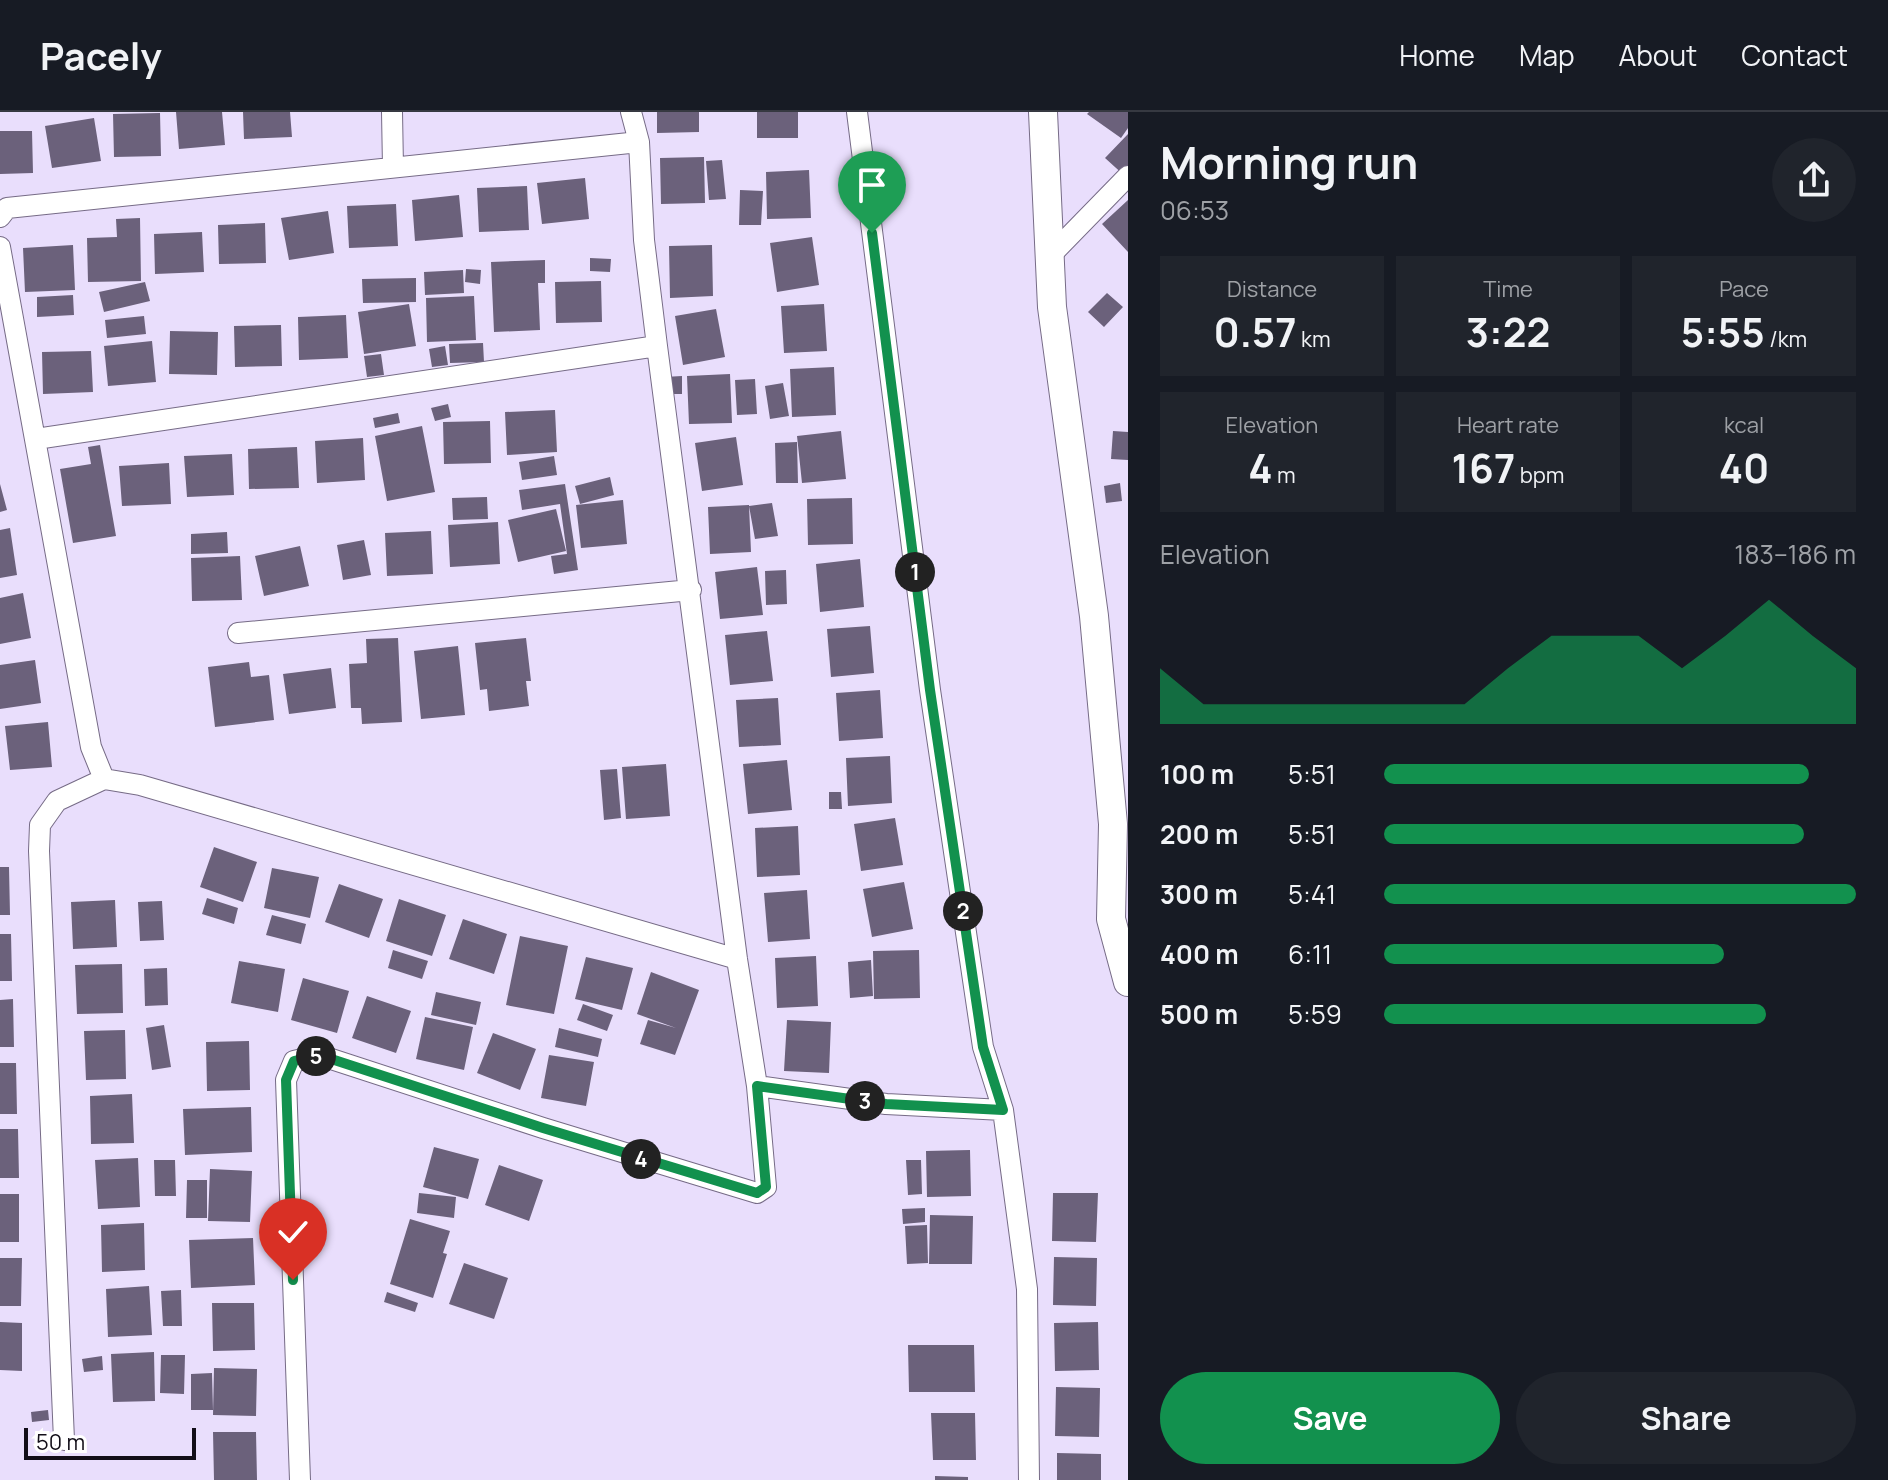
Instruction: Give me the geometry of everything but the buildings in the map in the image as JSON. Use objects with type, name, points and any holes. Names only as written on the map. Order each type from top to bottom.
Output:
[{"type":"street","points":[[392,112],[393,167]]},
{"type":"street","points":[[300,1480],[286,1080],[294,1061],[319,1055],[757,1193],[766,1187],[757,1086],[737,959],[644,240],[639,142],[631,112]]},
{"type":"street","points":[[857,112],[930,690],[983,1047],[1003,1110],[1027,1289],[1029,1480]]},
{"type":"street","points":[[1043,112],[1052,307],[1094,616],[1113,824],[1111,919],[1128,982]]},
{"type":"street","points":[[0,217],[7,208],[639,142]]},
{"type":"street","points":[[1050,256],[1128,176]]},
{"type":"street","points":[[0,247],[91,747],[104,779]]},
{"type":"street","points":[[36,439],[657,346]]},
{"type":"street","points":[[238,633],[691,590]]},
{"type":"street","points":[[64,1440],[39,851],[40,825],[57,801],[104,779],[140,785],[737,959]]},
{"type":"street","points":[[757,1086],[886,1104],[1003,1110]]},
{"type":"route","points":[[293,1280],[286,1080],[294,1061],[319,1055],[757,1193],[766,1187],[757,1086],[886,1104],[1003,1110],[983,1047],[930,690],[872,233]]}]
